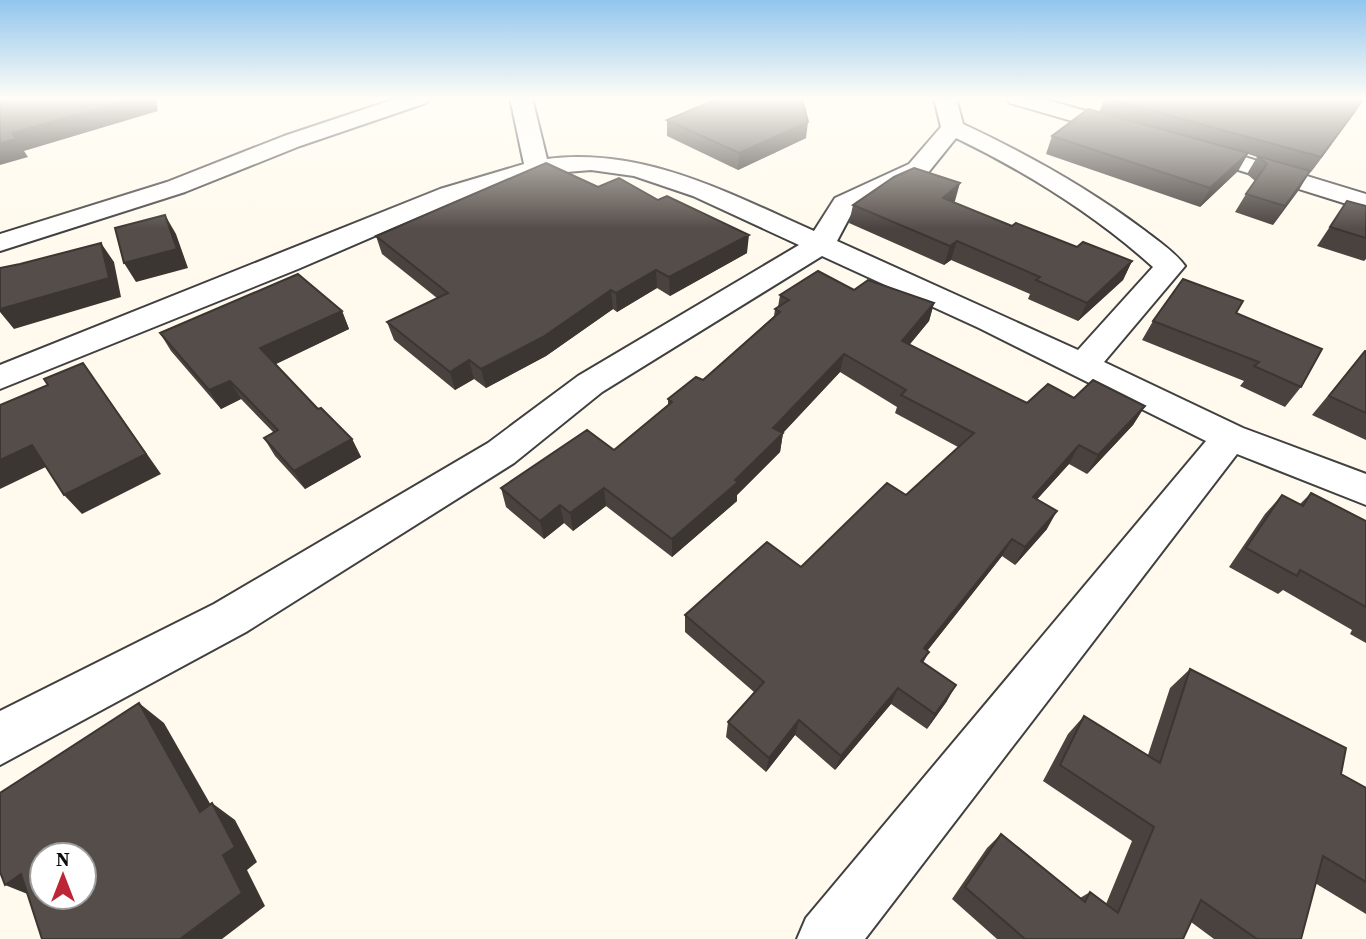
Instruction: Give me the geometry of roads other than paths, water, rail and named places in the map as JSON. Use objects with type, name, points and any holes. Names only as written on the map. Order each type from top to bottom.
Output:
[{"type":"street","points":[[0,243],[34,235],[295,142]]},
{"type":"street","points":[[531,142],[537,168]]},
{"type":"street","points":[[0,740],[35,718],[230,618],[501,453],[590,384],[821,244],[844,204],[918,169],[941,142]]},
{"type":"street","points":[[979,142],[1082,196],[1135,235],[1170,266],[1083,365]]},
{"type":"street","points":[[1171,142],[1366,202]]},
{"type":"street","points":[[0,379],[446,197],[537,168],[576,163],[606,164],[657,173],[821,244],[1083,365],[1230,437],[1366,490]]},
{"type":"street","points":[[0,254],[34,235]]},
{"type":"street","points":[[827,939],[1230,437]]}]
